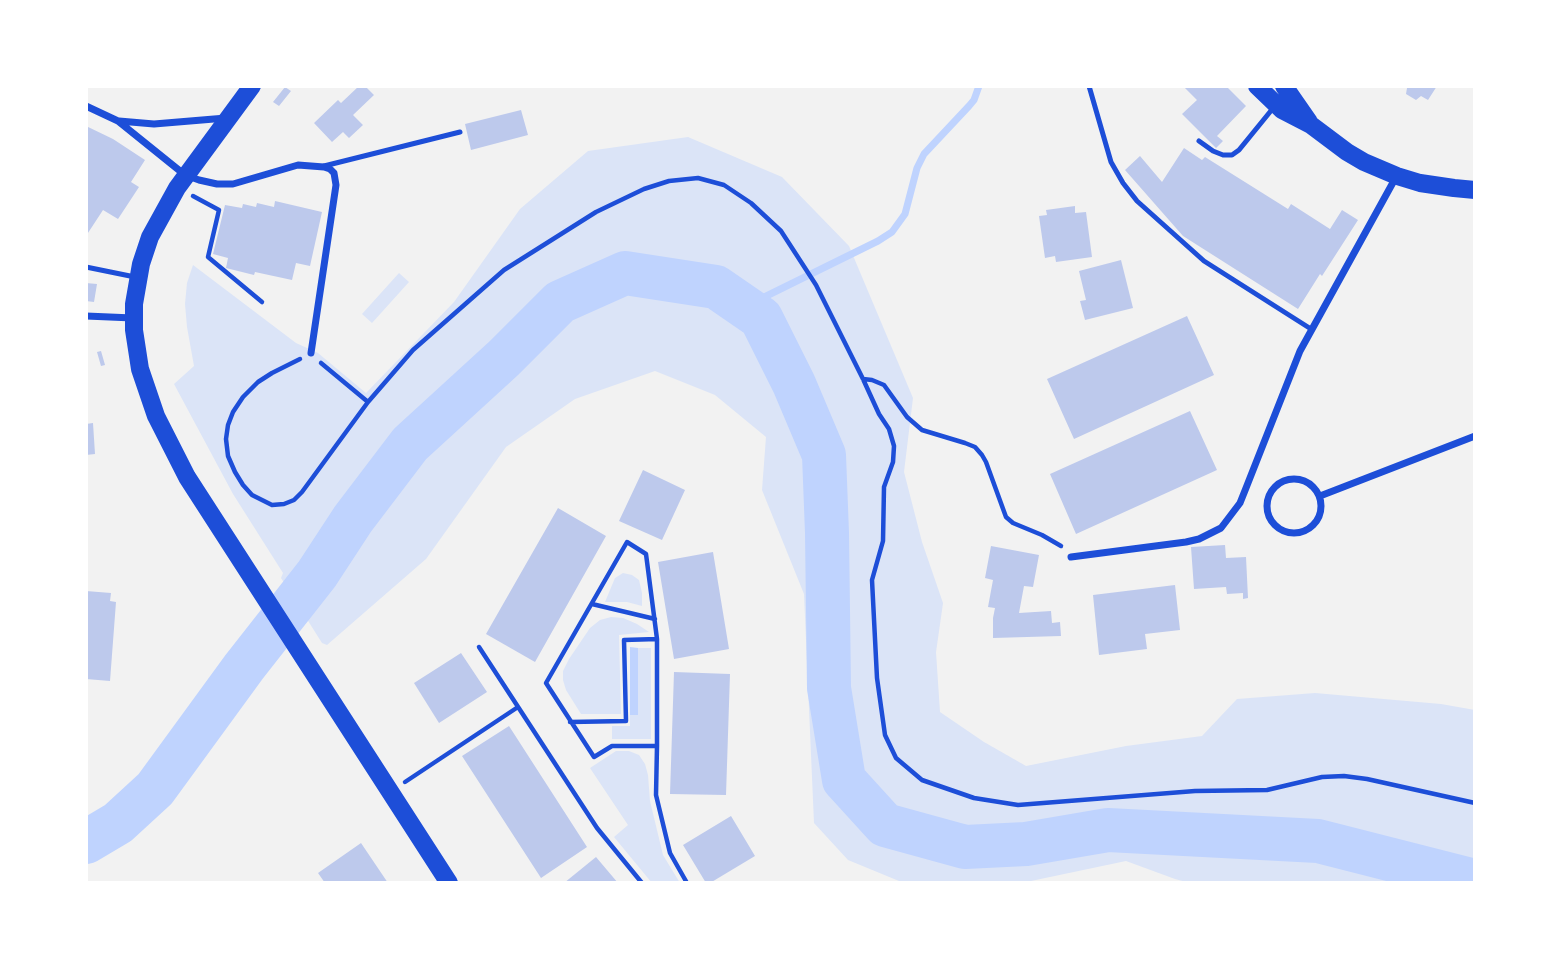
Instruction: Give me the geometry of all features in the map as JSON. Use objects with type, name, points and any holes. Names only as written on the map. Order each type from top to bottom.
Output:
[{"type":"main road","points":[[252,86],[185,175],[156,223],[145,251],[134,304],[138,356],[156,416],[197,494],[449,883]]},
{"type":"main road","points":[[1257,86],[1276,105],[1311,125],[1364,162],[1397,176],[1429,185],[1475,190]]},
{"type":"main road","points":[[1283,86],[1311,125]]},
{"type":"street","points":[[86,106],[118,121],[185,175],[211,183],[242,182],[296,165],[321,166],[334,173],[336,185],[311,353]]},
{"type":"street","points":[[118,121],[154,124],[227,118]]},
{"type":"street","points":[[1071,557],[1186,542],[1222,528],[1240,503],[1296,360],[1311,329],[1397,176]]},
{"type":"street","points":[[86,316],[134,318]]},
{"type":"street","points":[[1320,496],[1475,436]]},
{"type":"street","points":[[1300,479],[1308,483],[1320,496],[1320,514],[1316,522],[1302,533],[1284,531],[1270,520],[1267,502],[1270,493],[1283,481],[1300,479]]},
{"type":"lane","points":[[1089,86],[1111,162],[1137,201],[1204,261],[1311,329]]},
{"type":"lane","points":[[1199,141],[1223,155],[1233,155],[1276,105]]},
{"type":"lane","points":[[321,166],[460,132]]},
{"type":"lane","points":[[86,267],[138,278]]},
{"type":"path","points":[[368,402],[311,353],[258,382],[243,397],[228,425],[228,456],[243,485],[252,495],[272,505],[294,500],[368,402],[413,350],[504,270],[596,212],[644,188],[669,181],[698,178],[724,185],[751,203],[781,231],[816,285],[879,414],[889,429],[894,446],[893,462],[884,487],[883,541],[872,580],[877,678],[885,734],[897,758],[922,779],[974,798],[1018,805],[1171,793],[1267,790],[1322,777],[1344,776],[1475,803]]},
{"type":"path","points":[[219,210],[208,257],[262,302]]},
{"type":"path","points":[[863,380],[884,385],[907,417],[922,430],[975,447],[986,463],[1006,517],[1013,523],[1056,542],[1071,557]]},
{"type":"path","points":[[657,746],[612,746],[593,757],[546,683],[627,542],[646,554],[657,639],[657,746],[656,795],[670,853],[687,883]]},
{"type":"path","points":[[592,604],[655,619]]},
{"type":"path","points":[[570,722],[626,721],[624,640],[657,639]]},
{"type":"path","points":[[479,647],[597,828],[642,883]]},
{"type":"path","points":[[390,792],[518,707]]},
{"type":"shaded area","points":[[688,137],[782,177],[849,246],[913,398],[904,472],[922,542],[943,603],[936,652],[940,712],[1026,766],[1126,746],[1202,736],[1237,699],[1315,693],[1441,704],[1475,710],[1475,883],[1190,883],[1126,861],[1031,881],[945,883],[899,881],[848,860],[814,823],[804,594],[762,490],[766,437],[715,395],[655,371],[575,399],[506,447],[426,559],[327,645],[322,643],[281,578],[283,573],[233,494],[174,384],[194,366],[185,304],[187,283],[193,265],[296,343],[318,353],[366,393],[454,302],[520,209],[588,151]]},
{"type":"shaded area","points":[[399,273],[409,282],[372,323],[362,314]]},
{"type":"shaded area","points":[[623,573],[639,580],[642,606],[627,602],[605,602],[615,578]]},
{"type":"shaded area","points":[[623,618],[649,632],[619,635],[621,714],[581,714],[566,690],[563,671],[590,628],[600,620]]},
{"type":"shaded area","points":[[638,648],[651,648],[651,739],[612,739],[612,726],[630,726],[630,715],[638,715]]},
{"type":"shaded area","points":[[616,751],[629,751],[639,755],[645,764],[650,801],[663,855],[680,883],[652,883],[614,837],[628,825],[590,768]]},
{"type":"water","points":[[630,647],[638,648],[638,715],[630,715]]},
{"type":"building","points":[[359,86],[365,86],[374,95],[353,115],[363,125],[349,138],[343,132],[332,142],[314,123],[338,100],[341,103]]},
{"type":"building","points":[[1183,86],[1226,86],[1246,106],[1217,136],[1223,141],[1216,148],[1182,114],[1197,100]]},
{"type":"building","points":[[1402,86],[1437,86],[1428,100],[1421,96],[1416,100],[1406,94],[1407,88]]},
{"type":"building","points":[[285,87],[291,91],[279,106],[273,102]]},
{"type":"building","points":[[521,110],[528,135],[471,150],[465,124]]},
{"type":"building","points":[[86,126],[113,139],[145,160],[131,182],[139,187],[118,219],[103,210],[86,236]]},
{"type":"building","points":[[1184,148],[1202,160],[1205,157],[1288,209],[1291,204],[1330,229],[1342,210],[1358,220],[1298,309],[1183,236],[1125,170],[1140,156],[1162,182]]},
{"type":"building","points":[[275,201],[322,212],[310,266],[296,263],[292,280],[226,268],[228,258],[213,254],[225,205],[242,208],[243,204],[256,207],[257,203],[274,207]]},
{"type":"building","points":[[1075,206],[1075,213],[1086,212],[1092,257],[1056,262],[1055,256],[1045,258],[1039,216],[1047,215],[1046,210]]},
{"type":"building","points":[[1121,260],[1133,308],[1085,320],[1080,301],[1086,300],[1079,271]]},
{"type":"building","points":[[86,283],[97,284],[94,302],[86,301]]},
{"type":"building","points":[[1187,316],[1214,375],[1074,439],[1047,379]]},
{"type":"building","points":[[101,351],[105,365],[101,366],[97,352]]},
{"type":"building","points":[[1190,411],[1217,470],[1076,534],[1050,474]]},
{"type":"building","points":[[93,423],[95,454],[86,455],[86,424]]},
{"type":"building","points":[[643,470],[685,490],[662,540],[619,521]]},
{"type":"building","points":[[558,508],[606,536],[535,662],[486,634]]},
{"type":"building","points":[[1225,545],[1226,558],[1246,557],[1248,598],[1243,599],[1243,593],[1227,594],[1226,587],[1194,589],[1191,547]]},
{"type":"building","points":[[991,546],[1039,555],[1033,587],[1024,586],[1019,613],[1051,611],[1052,623],[1060,622],[1061,636],[993,638],[995,608],[988,607],[993,580],[985,578]]},
{"type":"building","points":[[713,552],[729,649],[674,659],[658,562]]},
{"type":"building","points":[[1175,585],[1180,630],[1145,634],[1147,649],[1099,655],[1093,595]]},
{"type":"building","points":[[86,591],[111,593],[110,601],[116,602],[110,681],[86,679]]},
{"type":"building","points":[[461,653],[487,692],[439,723],[414,683]]},
{"type":"building","points":[[674,672],[730,674],[726,795],[670,794]]},
{"type":"building","points":[[509,726],[587,847],[541,878],[462,756]]},
{"type":"building","points":[[731,816],[755,856],[706,883],[683,845]]},
{"type":"building","points":[[361,843],[388,883],[325,883],[318,873]]},
{"type":"building","points":[[596,857],[618,883],[564,883]]},
{"type":"waterway","points":[[744,307],[892,232],[905,214],[917,168],[924,154],[974,100],[979,86]]},
{"type":"waterway","points":[[86,842],[118,823],[155,789],[244,667],[317,574],[353,519],[410,444],[504,358],[560,302],[625,273],[716,287],[761,318],[794,384],[824,455],[829,688],[844,780],[885,825],[965,847],[1026,844],[1108,830],[1318,841],[1475,881]]}]
